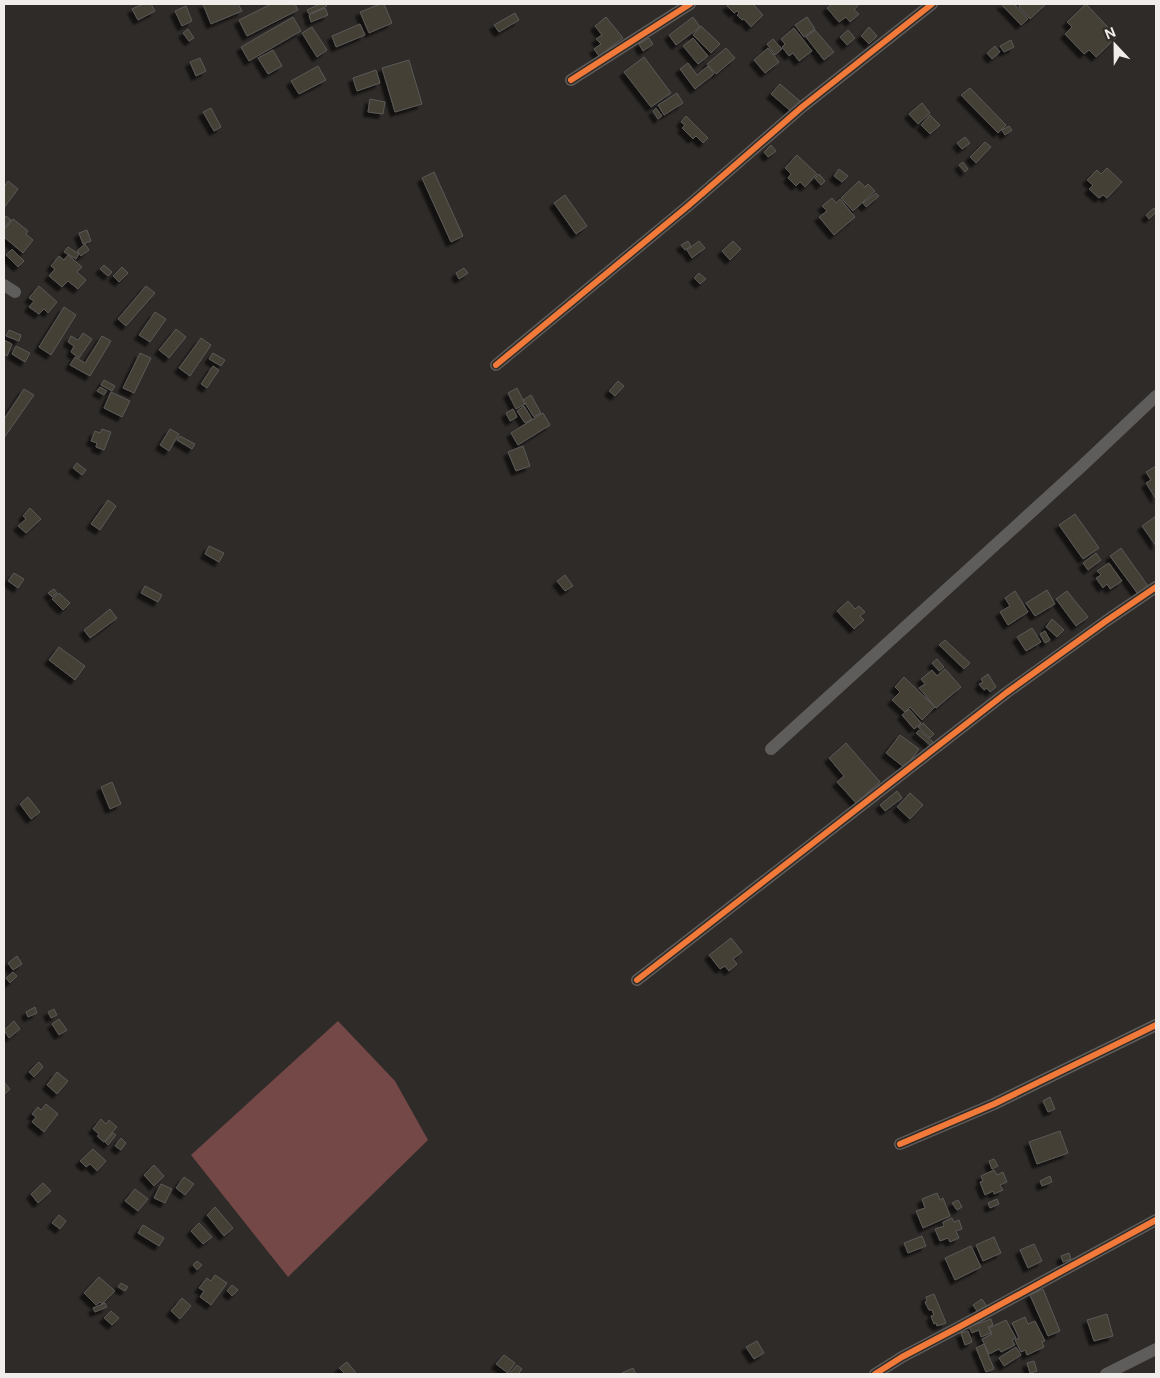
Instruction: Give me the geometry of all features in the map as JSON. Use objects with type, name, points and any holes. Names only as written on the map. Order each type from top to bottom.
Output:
[{"type":"street","points":[[571,80],[690,4]]},
{"type":"street","points":[[496,365],[688,206],[802,107],[932,4]]},
{"type":"street","points":[[4,285],[15,292]]},
{"type":"street","points":[[771,749],[1075,473],[1156,396]]},
{"type":"street","points":[[637,980],[1006,693],[1156,587]]},
{"type":"street","points":[[900,1144],[994,1104],[1156,1025]]},
{"type":"street","points":[[875,1374],[902,1357],[1156,1220]]},
{"type":"street","points":[[1106,1374],[1156,1349]]},
{"type":"shaded area","points":[[338,1021],[395,1081],[428,1140],[288,1277],[191,1155]]},
{"type":"building","points":[[143,4],[151,4],[155,11],[138,20],[132,9]]},
{"type":"building","points":[[203,4],[238,4],[242,11],[211,24]]},
{"type":"building","points":[[271,4],[295,4],[298,10],[247,36],[239,20]]},
{"type":"building","points":[[320,4],[327,6],[309,14],[307,10]]},
{"type":"building","points":[[384,4],[392,23],[369,33],[360,12]]},
{"type":"building","points":[[730,4],[753,4],[763,15],[751,27],[744,19],[742,20],[737,15],[739,13],[737,11],[734,13],[727,6]]},
{"type":"building","points":[[832,4],[859,4],[854,10],[859,14],[850,22],[846,17],[839,22],[827,8]]},
{"type":"building","points":[[1001,4],[1014,4],[1028,19],[1021,25]]},
{"type":"building","points":[[1019,4],[1046,4],[1030,19],[1019,7]]},
{"type":"building","points":[[1086,4],[1117,37],[1096,57],[1089,50],[1084,54],[1065,34],[1072,27],[1067,22]]},
{"type":"building","points":[[186,6],[192,21],[182,26],[175,11]]},
{"type":"building","points":[[325,8],[328,15],[311,22],[309,15]]},
{"type":"building","points":[[515,13],[519,20],[499,32],[494,25]]},
{"type":"building","points":[[293,17],[301,31],[249,61],[241,47]]},
{"type":"building","points":[[606,17],[623,38],[599,56],[594,49],[601,44],[596,39],[602,35],[595,26]]},
{"type":"building","points":[[693,17],[700,27],[676,45],[669,35]]},
{"type":"building","points":[[807,17],[815,29],[804,37],[795,25]]},
{"type":"building","points":[[360,24],[365,35],[336,47],[332,36]]},
{"type":"building","points":[[701,26],[720,44],[711,53],[693,35]]},
{"type":"building","points":[[312,27],[327,50],[317,57],[302,33]]},
{"type":"building","points":[[869,27],[877,36],[869,44],[861,36]]},
{"type":"building","points":[[794,28],[812,51],[799,61],[793,53],[789,56],[782,47],[785,44],[781,39]]},
{"type":"building","points":[[188,29],[194,38],[189,41],[183,33]]},
{"type":"building","points":[[815,30],[834,52],[824,60],[806,37]]},
{"type":"building","points":[[848,30],[855,38],[847,45],[840,37]]},
{"type":"building","points":[[649,38],[653,44],[643,51],[639,44]]},
{"type":"building","points":[[693,38],[708,56],[698,64],[683,46]]},
{"type":"building","points":[[773,39],[782,49],[775,55],[767,44]]},
{"type":"building","points":[[1011,40],[1014,47],[1004,52],[1000,46]]},
{"type":"building","points":[[995,46],[1000,52],[992,59],[987,53]]},
{"type":"building","points":[[726,48],[735,58],[716,74],[707,64]]},
{"type":"building","points":[[768,48],[779,62],[765,73],[754,60]]},
{"type":"building","points":[[273,50],[282,66],[268,74],[258,58]]},
{"type":"building","points":[[644,57],[671,93],[651,107],[624,72]]},
{"type":"building","points":[[200,58],[206,71],[196,76],[190,62]]},
{"type":"building","points":[[409,60],[422,104],[395,112],[382,68]]},
{"type":"building","points":[[688,63],[697,75],[708,66],[714,74],[695,89],[680,69]]},
{"type":"building","points":[[318,66],[326,80],[299,94],[291,81]]},
{"type":"building","points":[[376,70],[380,83],[357,91],[353,78]]},
{"type":"building","points":[[780,84],[801,102],[792,112],[771,94]]},
{"type":"building","points":[[970,88],[1006,125],[998,133],[961,95]]},
{"type":"building","points":[[677,93],[683,103],[664,115],[658,105]]},
{"type":"building","points":[[370,99],[385,102],[383,114],[368,112]]},
{"type":"building","points":[[922,103],[930,113],[918,124],[909,114]]},
{"type":"building","points":[[211,108],[221,127],[214,131],[203,112]]},
{"type":"building","points":[[656,108],[662,116],[658,119],[653,111]]},
{"type":"building","points":[[930,115],[940,125],[930,134],[921,125]]},
{"type":"building","points":[[686,116],[708,138],[703,143],[696,136],[693,139],[682,128],[685,125],[681,122]]},
{"type":"building","points":[[1009,126],[1012,130],[1005,135],[1002,130]]},
{"type":"building","points":[[965,137],[970,143],[962,149],[957,143]]},
{"type":"building","points":[[985,142],[991,147],[976,163],[970,157]]},
{"type":"building","points":[[771,145],[776,151],[768,157],[764,152]]},
{"type":"building","points":[[797,155],[817,174],[805,187],[800,182],[796,186],[788,178],[791,174],[785,168]]},
{"type":"building","points":[[963,162],[968,169],[965,172],[959,165]]},
{"type":"building","points":[[1107,168],[1122,182],[1107,198],[1103,195],[1099,198],[1089,189],[1093,185],[1087,180],[1097,170],[1101,174]]},
{"type":"building","points":[[839,169],[848,176],[842,182],[834,176]]},
{"type":"building","points":[[434,172],[463,236],[451,242],[422,178]]},
{"type":"building","points":[[819,174],[825,181],[821,185],[815,178]]},
{"type":"building","points":[[8,181],[18,189],[4,208],[4,187]]},
{"type":"building","points":[[859,181],[865,187],[868,184],[875,191],[853,211],[841,198]]},
{"type":"building","points":[[876,193],[879,196],[866,207],[863,203]]},
{"type":"building","points":[[565,195],[587,226],[576,234],[554,203]]},
{"type":"building","points":[[832,198],[836,203],[840,199],[855,217],[834,235],[819,217],[827,211],[822,206]]},
{"type":"building","points":[[1154,208],[1156,212],[1149,219],[1146,215]]},
{"type":"building","points":[[6,216],[11,220],[4,228],[4,219]]},
{"type":"building","points":[[13,219],[28,231],[26,234],[33,240],[23,253],[4,237],[4,230]]},
{"type":"building","points":[[87,230],[91,241],[83,244],[79,233]]},
{"type":"building","points":[[688,241],[691,246],[685,250],[681,245]]},
{"type":"building","points":[[699,241],[705,248],[692,258],[687,250]]},
{"type":"building","points":[[733,241],[741,249],[730,260],[722,251]]},
{"type":"building","points":[[85,244],[89,250],[81,256],[77,251]]},
{"type":"building","points":[[68,247],[79,254],[76,259],[64,252]]},
{"type":"building","points":[[12,249],[24,261],[18,267],[6,255]]},
{"type":"building","points":[[68,255],[82,267],[77,272],[86,280],[78,289],[68,281],[62,287],[49,276],[55,269],[51,266],[59,256],[64,260]]},
{"type":"building","points":[[104,265],[112,272],[108,276],[100,269]]},
{"type":"building","points":[[122,267],[128,273],[119,282],[113,276]]},
{"type":"building","points":[[464,268],[468,273],[459,279],[456,273]]},
{"type":"building","points":[[699,273],[706,279],[700,284],[694,278]]},
{"type":"building","points":[[39,286],[57,302],[48,313],[44,309],[39,314],[29,307],[34,301],[29,298]]},
{"type":"building","points":[[146,286],[155,293],[126,326],[118,319]]},
{"type":"building","points":[[64,307],[76,315],[51,355],[39,347]]},
{"type":"building","points":[[155,312],[166,319],[150,342],[139,335]]},
{"type":"building","points":[[176,329],[186,337],[169,358],[159,350]]},
{"type":"building","points":[[9,330],[21,335],[19,341],[6,336]]},
{"type":"building","points":[[83,333],[92,339],[79,358],[71,352],[74,346],[68,342],[71,336],[78,340]]},
{"type":"building","points":[[102,336],[111,341],[90,376],[70,365],[75,357],[85,363]]},
{"type":"building","points":[[201,338],[211,345],[190,376],[179,368]]},
{"type":"building","points":[[4,340],[12,344],[7,356],[4,354]]},
{"type":"building","points":[[16,346],[30,353],[25,362],[12,354]]},
{"type":"building","points":[[140,353],[151,358],[134,393],[123,388]]},
{"type":"building","points":[[213,353],[225,360],[221,366],[209,359]]},
{"type":"building","points":[[213,366],[219,370],[207,388],[201,384]]},
{"type":"building","points":[[104,380],[115,386],[112,391],[101,385]]},
{"type":"building","points":[[618,381],[624,386],[615,396],[609,391]]},
{"type":"building","points":[[100,387],[107,391],[104,395],[97,391]]},
{"type":"building","points":[[517,388],[525,404],[516,409],[508,393]]},
{"type":"building","points":[[24,389],[34,395],[4,438],[4,419]]},
{"type":"building","points":[[111,392],[130,401],[122,417],[104,408]]},
{"type":"building","points":[[531,395],[541,413],[534,417],[523,400]]},
{"type":"building","points":[[524,406],[532,419],[525,423],[517,411]]},
{"type":"building","points":[[513,409],[517,417],[510,421],[506,413]]},
{"type":"building","points":[[543,413],[550,425],[518,445],[511,433]]},
{"type":"building","points":[[102,429],[111,432],[104,450],[96,447],[97,443],[91,441],[95,431],[100,433]]},
{"type":"building","points":[[170,429],[179,434],[169,451],[160,445]]},
{"type":"building","points":[[180,436],[195,444],[192,449],[177,440]]},
{"type":"building","points":[[523,446],[530,466],[516,471],[508,452]]},
{"type":"building","points":[[77,463],[86,470],[82,475],[73,468]]},
{"type":"building","points":[[1156,466],[1156,499],[1146,483],[1151,480],[1146,472]]},
{"type":"building","points":[[108,500],[116,506],[100,530],[91,524]]},
{"type":"building","points":[[30,508],[41,519],[26,533],[18,526],[26,519],[23,516]]},
{"type":"building","points":[[1075,514],[1099,548],[1083,559],[1059,525]]},
{"type":"building","points":[[1156,516],[1156,546],[1142,526]]},
{"type":"building","points":[[209,546],[224,553],[219,562],[205,554]]},
{"type":"building","points":[[1121,548],[1148,586],[1138,594],[1110,556]]},
{"type":"building","points":[[1096,553],[1101,560],[1088,570],[1083,563]]},
{"type":"building","points":[[1109,563],[1122,581],[1110,589],[1107,584],[1103,588],[1096,578],[1101,575],[1097,571]]},
{"type":"building","points":[[14,573],[24,579],[18,588],[8,581]]},
{"type":"building","points":[[565,575],[573,586],[565,591],[557,581]]},
{"type":"building","points":[[145,586],[162,595],[158,602],[141,593]]},
{"type":"building","points":[[54,589],[57,593],[52,597],[48,593]]},
{"type":"building","points":[[1047,590],[1055,604],[1035,616],[1026,603]]},
{"type":"building","points":[[1015,591],[1028,612],[1008,625],[1000,612],[1010,606],[1005,598]]},
{"type":"building","points":[[1067,591],[1088,617],[1076,626],[1056,599]]},
{"type":"building","points":[[59,593],[70,603],[63,610],[52,599]]},
{"type":"building","points":[[848,601],[855,609],[859,606],[865,612],[860,616],[864,620],[854,629],[837,611]]},
{"type":"building","points":[[110,609],[117,618],[90,638],[84,630]]},
{"type":"building","points":[[1052,619],[1064,630],[1057,637],[1046,627]]},
{"type":"building","points":[[1032,628],[1041,642],[1026,651],[1017,637]]},
{"type":"building","points":[[1045,631],[1050,640],[1045,643],[1040,634]]},
{"type":"building","points":[[945,640],[970,663],[964,669],[939,645]]},
{"type":"building","points":[[59,647],[85,666],[75,680],[49,660]]},
{"type":"building","points":[[937,659],[944,667],[939,671],[932,663]]},
{"type":"building","points":[[945,669],[961,687],[936,708],[919,688],[925,684],[921,679],[932,670],[937,676]]},
{"type":"building","points":[[988,674],[996,687],[990,692],[987,688],[984,690],[979,684],[983,682],[981,679]]},
{"type":"building","points":[[904,677],[935,707],[922,720],[910,707],[905,712],[892,700],[900,692],[895,687]]},
{"type":"building","points":[[909,709],[921,723],[914,729],[902,715]]},
{"type":"building","points":[[923,723],[934,734],[930,738],[918,727]]},
{"type":"building","points":[[919,730],[933,742],[930,745],[916,733]]},
{"type":"building","points":[[900,735],[919,749],[905,768],[886,753]]},
{"type":"building","points":[[846,743],[880,782],[856,803],[837,782],[844,776],[829,758]]},
{"type":"building","points":[[112,782],[121,804],[110,809],[101,787]]},
{"type":"building","points":[[897,791],[902,798],[885,811],[880,805]]},
{"type":"building","points":[[910,793],[923,805],[910,819],[897,807]]},
{"type":"building","points":[[28,797],[40,812],[31,819],[20,804]]},
{"type":"building","points":[[731,938],[742,952],[733,959],[737,964],[729,971],[725,966],[720,969],[709,955]]},
{"type":"building","points":[[17,956],[22,964],[13,970],[8,963]]},
{"type":"building","points":[[13,972],[17,976],[10,983],[6,978]]},
{"type":"building","points":[[35,1007],[37,1013],[28,1017],[26,1012]]},
{"type":"building","points":[[54,1009],[57,1015],[51,1018],[48,1012]]},
{"type":"building","points":[[59,1019],[67,1030],[59,1035],[52,1024]]},
{"type":"building","points":[[14,1021],[20,1029],[9,1038],[4,1030]]},
{"type":"building","points":[[39,1062],[43,1067],[34,1077],[29,1072]]},
{"type":"building","points":[[57,1072],[68,1081],[57,1094],[47,1085]]},
{"type":"building","points":[[4,1082],[10,1089],[4,1095]]},
{"type":"building","points":[[1050,1097],[1055,1109],[1048,1112],[1043,1101]]},
{"type":"building","points":[[46,1104],[58,1114],[44,1132],[32,1122],[36,1117],[32,1114],[38,1107],[41,1110]]},
{"type":"building","points":[[101,1119],[106,1124],[109,1120],[117,1127],[104,1142],[93,1129]]},
{"type":"building","points":[[1060,1131],[1068,1153],[1037,1164],[1029,1142]]},
{"type":"building","points":[[113,1133],[116,1135],[108,1145],[105,1142]]},
{"type":"building","points":[[121,1138],[126,1143],[121,1150],[115,1146]]},
{"type":"building","points":[[93,1149],[106,1161],[97,1171],[90,1164],[86,1167],[80,1161]]},
{"type":"building","points":[[994,1159],[998,1166],[992,1169],[989,1161]]},
{"type":"building","points":[[154,1165],[164,1176],[154,1186],[144,1175]]},
{"type":"building","points":[[994,1170],[997,1175],[1003,1172],[1007,1182],[1000,1185],[1003,1190],[994,1194],[993,1191],[985,1195],[980,1182],[983,1181],[981,1176]]},
{"type":"building","points":[[1050,1176],[1052,1182],[1042,1186],[1040,1181]]},
{"type":"building","points":[[184,1177],[194,1184],[185,1195],[176,1188]]},
{"type":"building","points":[[43,1183],[51,1191],[38,1203],[31,1194]]},
{"type":"building","points":[[161,1184],[172,1189],[165,1203],[154,1198]]},
{"type":"building","points":[[135,1189],[148,1199],[138,1211],[125,1201]]},
{"type":"building","points":[[937,1193],[940,1200],[943,1198],[950,1216],[923,1228],[916,1211],[925,1208],[922,1199]]},
{"type":"building","points":[[997,1199],[999,1204],[990,1208],[988,1203]]},
{"type":"building","points":[[958,1200],[962,1207],[957,1210],[952,1203]]},
{"type":"building","points":[[215,1207],[233,1228],[224,1236],[207,1215]]},
{"type":"building","points":[[59,1215],[66,1221],[60,1229],[52,1223]]},
{"type":"building","points":[[952,1218],[954,1222],[959,1220],[962,1229],[956,1231],[959,1238],[950,1242],[948,1238],[940,1241],[935,1229],[944,1226],[943,1222]]},
{"type":"building","points":[[199,1223],[212,1237],[203,1244],[191,1231]]},
{"type":"building","points":[[143,1225],[164,1238],[159,1246],[138,1233]]},
{"type":"building","points":[[922,1236],[926,1246],[908,1253],[904,1243]]},
{"type":"building","points":[[994,1237],[1001,1253],[983,1261],[976,1245]]},
{"type":"building","points":[[1034,1244],[1042,1261],[1028,1268],[1020,1250]]},
{"type":"building","points":[[971,1246],[981,1267],[955,1280],[945,1258]]},
{"type":"building","points":[[1069,1253],[1071,1259],[1063,1262],[1061,1256]]},
{"type":"building","points":[[197,1261],[202,1265],[197,1270],[193,1265]]},
{"type":"building","points":[[215,1275],[227,1283],[211,1305],[200,1297],[204,1291],[199,1288],[207,1278],[211,1281]]},
{"type":"building","points":[[99,1277],[115,1291],[102,1304],[100,1302],[96,1305],[84,1293]]},
{"type":"building","points":[[121,1283],[128,1287],[125,1291],[118,1287]]},
{"type":"building","points":[[232,1285],[238,1290],[232,1296],[227,1291]]},
{"type":"building","points":[[1043,1289],[1060,1331],[1048,1336],[1030,1295]]},
{"type":"building","points":[[934,1294],[946,1323],[937,1326],[936,1323],[934,1324],[931,1316],[934,1315],[932,1310],[929,1310],[925,1302],[927,1301],[926,1297]]},
{"type":"building","points":[[182,1298],[191,1306],[180,1319],[171,1311]]},
{"type":"building","points":[[982,1299],[988,1308],[979,1314],[973,1305]]},
{"type":"building","points":[[105,1303],[107,1307],[95,1312],[93,1308]]},
{"type":"building","points":[[111,1311],[119,1318],[112,1325],[104,1318]]},
{"type":"building","points":[[1107,1314],[1113,1336],[1094,1341],[1087,1320]]},
{"type":"building","points":[[1025,1317],[1028,1324],[1035,1321],[1045,1341],[1042,1342],[1044,1347],[1027,1355],[1025,1350],[1021,1352],[1015,1340],[1019,1338],[1012,1323]]},
{"type":"building","points":[[991,1319],[993,1325],[988,1327],[991,1333],[981,1337],[979,1330],[972,1333],[969,1327]]},
{"type":"building","points":[[1006,1320],[1016,1338],[1012,1340],[1015,1345],[1001,1352],[999,1349],[989,1354],[982,1339],[992,1334],[989,1328]]},
{"type":"building","points":[[968,1331],[972,1342],[965,1345],[961,1333]]},
{"type":"building","points":[[757,1341],[764,1353],[754,1359],[746,1347]]},
{"type":"building","points":[[984,1344],[994,1369],[986,1372],[976,1348]]},
{"type":"building","points":[[1016,1347],[1021,1355],[1004,1366],[999,1358]]},
{"type":"building","points":[[504,1355],[515,1363],[508,1373],[496,1364]]},
{"type":"building","points":[[1034,1361],[1037,1371],[1030,1373],[1027,1363]]},
{"type":"building","points":[[347,1362],[356,1373],[345,1374],[339,1368]]},
{"type":"building","points":[[517,1365],[522,1369],[518,1374],[509,1374]]},
{"type":"building","points":[[633,1368],[636,1374],[620,1374]]},
{"type":"cycle path","points":[[571,80],[690,4]]},
{"type":"cycle path","points":[[496,365],[688,206],[802,107],[932,4]]},
{"type":"cycle path","points":[[637,980],[1006,693],[1156,587]]},
{"type":"cycle path","points":[[900,1144],[994,1104],[1156,1025]]},
{"type":"cycle path","points":[[875,1374],[902,1357],[1156,1220]]}]
